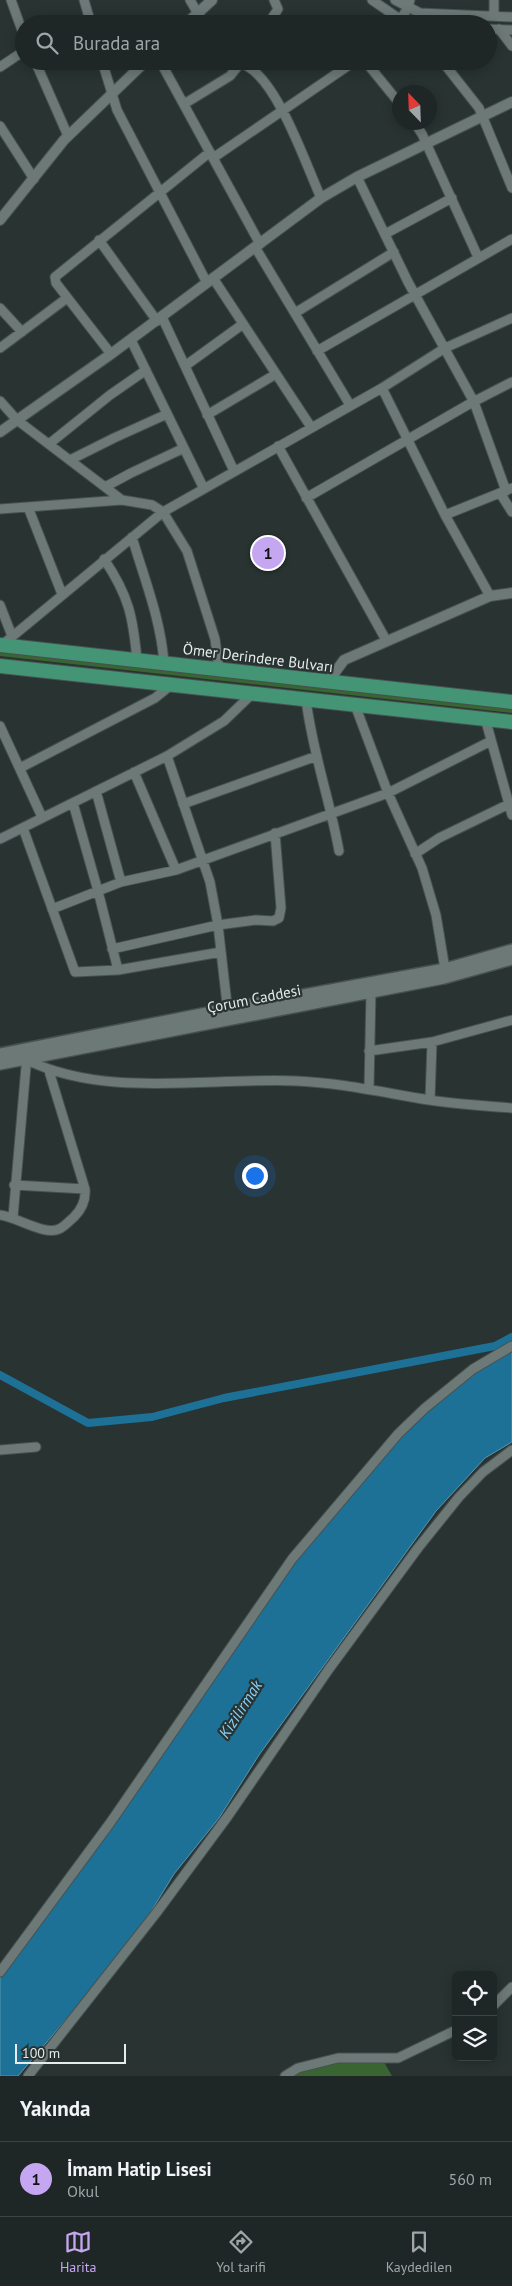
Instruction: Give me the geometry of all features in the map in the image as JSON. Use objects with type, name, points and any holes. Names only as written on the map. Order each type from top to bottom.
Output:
[{"type":"highway","name":"Ömer Derindere Bulvarı","points":[[5,642],[137,660],[512,702]]},
{"type":"highway","points":[[0,666],[512,722]]},
{"type":"main road","name":"Çorum Caddesi","points":[[0,1064],[27,1055],[445,969],[512,950]]},
{"type":"main road","name":"Çorum Caddesi","points":[[228,1014],[444,978],[512,959]]},
{"type":"main road","name":"Çorum Caddesi","points":[[0,1054],[27,1055]]},
{"type":"street","points":[[11,0],[16,15]]},
{"type":"street","points":[[84,0],[88,15]]},
{"type":"street","points":[[190,0],[197,13],[212,0]]},
{"type":"street","points":[[274,0],[278,9],[274,15]]},
{"type":"street","points":[[372,0],[393,15]]},
{"type":"street","points":[[395,0],[409,4],[420,12],[476,15]]},
{"type":"street","points":[[494,0],[494,15]]},
{"type":"street","points":[[497,16],[512,17]]},
{"type":"street","points":[[499,29],[512,30]]},
{"type":"street","points":[[499,29],[512,46]]},
{"type":"street","points":[[0,67],[15,56]]},
{"type":"street","points":[[39,70],[68,136]]},
{"type":"street","points":[[105,70],[117,110],[210,281],[243,324],[311,428]]},
{"type":"street","points":[[0,220],[68,136],[136,70]]},
{"type":"street","points":[[165,70],[295,314],[350,405]]},
{"type":"street","points":[[184,104],[230,76],[233,70]]},
{"type":"street","points":[[252,70],[267,85],[282,111],[321,198]]},
{"type":"street","points":[[112,354],[56,283],[55,278],[161,191],[212,155],[282,111],[342,70]]},
{"type":"street","points":[[372,70],[392,94]]},
{"type":"street","points":[[450,70],[479,108],[512,188]]},
{"type":"street","points":[[0,432],[112,354],[321,198],[357,177],[512,102]]},
{"type":"street","points":[[0,126],[34,179]]},
{"type":"street","points":[[419,130],[427,144],[478,257]]},
{"type":"street","points":[[357,177],[415,294],[474,402],[512,512]]},
{"type":"street","points":[[385,234],[452,198]]},
{"type":"street","points":[[318,351],[512,239]]},
{"type":"street","points":[[99,240],[159,319],[185,366],[234,472]]},
{"type":"street","points":[[295,314],[394,252]]},
{"type":"street","points":[[0,348],[68,298]]},
{"type":"street","points":[[0,308],[22,332]]},
{"type":"street","points":[[5,642],[162,512],[382,388],[445,348],[512,318]]},
{"type":"street","points":[[185,366],[243,324]]},
{"type":"street","points":[[131,340],[204,489]]},
{"type":"street","points":[[49,444],[146,370]]},
{"type":"street","points":[[208,415],[276,374]]},
{"type":"street","points":[[306,498],[407,439],[512,382]]},
{"type":"street","points":[[382,388],[445,514],[490,596]]},
{"type":"street","points":[[0,402],[18,420],[122,500]]},
{"type":"street","points":[[70,460],[167,414]]},
{"type":"street","points":[[278,446],[386,640]]},
{"type":"street","points":[[105,487],[130,472],[184,448]]},
{"type":"street","points":[[445,514],[506,491]]},
{"type":"street","points":[[0,509],[122,500],[152,505],[162,512],[187,551],[215,639],[219,669]]},
{"type":"street","points":[[28,507],[62,594]]},
{"type":"street","points":[[132,537],[158,624],[164,663]]},
{"type":"street","points":[[104,559],[119,582],[127,599],[132,618],[137,660]]},
{"type":"street","points":[[328,682],[344,660],[490,596],[512,593]]},
{"type":"street","points":[[0,605],[5,642]]},
{"type":"street","points":[[20,768],[155,698],[171,685]]},
{"type":"street","points":[[0,840],[42,817],[167,756],[224,721],[252,694]]},
{"type":"street","points":[[306,699],[310,732],[332,813],[338,851]]},
{"type":"street","points":[[355,705],[388,793],[422,868],[436,915],[445,969]]},
{"type":"street","points":[[485,718],[512,815]]},
{"type":"street","points":[[0,726],[42,817]]},
{"type":"street","points":[[52,909],[121,882],[176,870],[388,793],[491,741]]},
{"type":"street","points":[[167,756],[210,882],[218,925],[228,1014]]},
{"type":"street","points":[[183,804],[317,756]]},
{"type":"street","points":[[134,772],[176,870]]},
{"type":"street","points":[[96,791],[121,882]]},
{"type":"street","points":[[73,803],[118,970]]},
{"type":"street","points":[[415,854],[439,838],[509,804]]},
{"type":"street","points":[[23,828],[75,972],[118,970],[221,952]]},
{"type":"street","points":[[112,949],[218,925],[256,920],[273,921],[279,918],[281,908],[275,833]]},
{"type":"street","points":[[369,1088],[371,991]]},
{"type":"street","points":[[369,1051],[432,1042],[512,1020]]},
{"type":"street","points":[[430,1100],[432,1042]]},
{"type":"street","points":[[27,1055],[49,1071],[122,1083],[297,1081],[369,1088],[430,1100],[512,1108]]},
{"type":"street","points":[[12,1217],[27,1055]]},
{"type":"street","points":[[0,1215],[12,1217],[42,1230],[59,1230],[77,1214],[86,1197],[49,1071]]},
{"type":"street","points":[[14,1185],[85,1189]]},
{"type":"street","points":[[0,1972],[110,1823],[292,1559],[405,1427],[425,1408],[474,1369],[512,1346]]},
{"type":"street","points":[[0,1450],[36,1447]]},
{"type":"street","points":[[28,2076],[157,1912],[228,1816],[329,1669],[418,1548],[459,1497],[483,1472],[512,1450]]},
{"type":"street","points":[[497,2002],[512,1987]]},
{"type":"street","points":[[285,2076],[298,2068],[338,2058],[398,2058],[452,2032]]},
{"type":"green space","points":[[0,651],[512,707],[512,713],[0,656]]},
{"type":"green space","points":[[384,2062],[392,2076],[293,2076],[312,2067],[324,2064]]},
{"type":"water","name":"Kizilirmak","points":[[512,1346],[512,1442],[485,1458],[436,1511],[259,1755],[219,1818],[174,1874],[150,1913],[74,2010],[18,2076],[0,2076],[0,1972],[292,1559],[425,1408]]},
{"type":"waterway","points":[[0,1375],[88,1423],[152,1417],[224,1398],[495,1346],[512,1337]]},
{"type":"place","name":"İmam Hatip Lisesi","points":[[268,553]]}]
